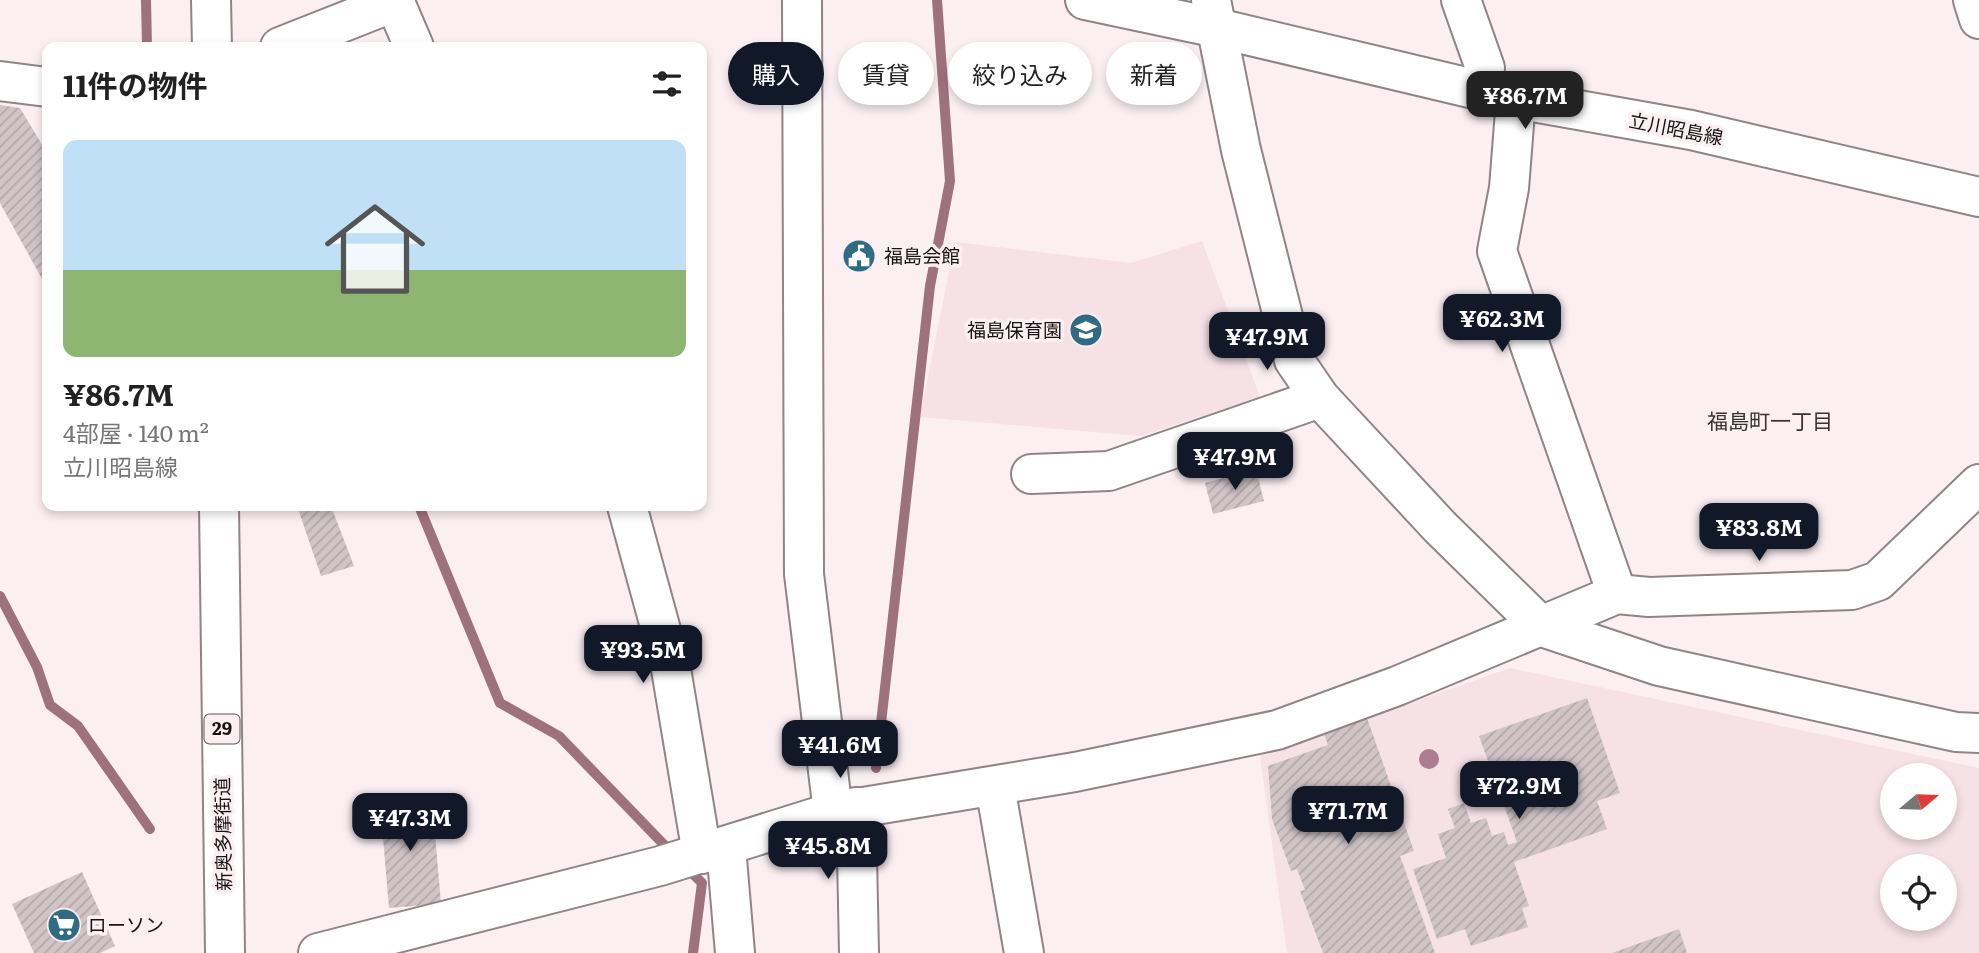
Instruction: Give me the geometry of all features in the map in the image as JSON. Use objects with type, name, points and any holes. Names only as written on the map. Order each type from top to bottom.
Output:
[{"type":"street","points":[[211,0],[212,42]]},
{"type":"street","points":[[802,0],[804,574],[844,809],[859,953]]},
{"type":"street","name":"立川昭島線","points":[[1085,0],[1214,14],[1500,95],[1691,130],[1979,197]]},
{"type":"street","points":[[1461,0],[1485,68],[1500,95],[1508,188],[1497,251],[1618,594]]},
{"type":"street","points":[[1973,0],[1979,19]]},
{"type":"street","points":[[292,42],[394,1],[412,42]]},
{"type":"street","points":[[1214,14],[1241,150],[1294,360],[1320,398],[1440,527],[1542,627],[1659,666],[1956,732],[1979,733]]},
{"type":"street","points":[[0,81],[42,86]]},
{"type":"street","points":[[1031,474],[1109,471],[1320,398]]},
{"type":"street","points":[[318,953],[695,856],[844,809],[995,786],[1277,730],[1542,627],[1618,594],[1649,597],[1852,590],[1878,581],[1979,484]]},
{"type":"street","name":"新奥多摩街道","points":[[219,511],[225,953]]},
{"type":"street","points":[[628,511],[670,663],[695,856],[735,953]]},
{"type":"street","points":[[995,786],[1024,953]]},
{"type":"shaded area","name":"福島保育園","points":[[1202,241],[1260,397],[1141,436],[920,417],[955,242],[1131,263]]},
{"type":"shaded area","points":[[1510,668],[1956,763],[1880,763],[1880,840],[1957,840],[1957,763],[1979,768],[1979,953],[1287,953],[1260,756]]},
{"type":"building","points":[[0,105],[20,108],[42,145],[42,279],[0,203]]},
{"type":"building","points":[[1256,469],[1264,501],[1213,514],[1205,483]]},
{"type":"building","points":[[299,511],[333,511],[354,566],[321,576]]},
{"type":"building","points":[[1587,698],[1620,793],[1597,801],[1607,829],[1514,862],[1529,906],[1522,908],[1528,927],[1471,946],[1465,929],[1437,939],[1413,869],[1446,858],[1438,834],[1455,828],[1448,809],[1464,803],[1471,823],[1486,818],[1492,836],[1504,832],[1508,845],[1517,842],[1479,736]]},
{"type":"building","points":[[1367,718],[1414,851],[1400,856],[1435,953],[1323,953],[1300,891],[1305,890],[1297,869],[1291,871],[1272,819],[1268,766],[1328,745],[1324,734]]},
{"type":"building","points":[[432,799],[441,904],[389,908],[380,803]]},
{"type":"building","name":"ローソン","points":[[82,872],[115,946],[100,953],[34,953],[12,904]]},
{"type":"building","points":[[1679,929],[1687,953],[1612,953]]},
{"type":"waterway","points":[[146,0],[147,42]]},
{"type":"waterway","points":[[876,768],[930,286],[950,181],[937,0]]},
{"type":"waterway","points":[[421,511],[500,703],[559,736],[673,854]]},
{"type":"waterway","points":[[0,596],[37,667],[50,705],[78,726],[150,829]]},
{"type":"waterway","points":[[685,866],[702,883],[693,953]]},
{"type":"place","name":"福島会館","points":[[859,256]]},
{"type":"place","name":"福島保育園","points":[[1086,330]]},
{"type":"place","name":"ローソン","points":[[64,925]]},
{"type":"district","name":"福島町一丁目","points":[[1770,422]]}]
